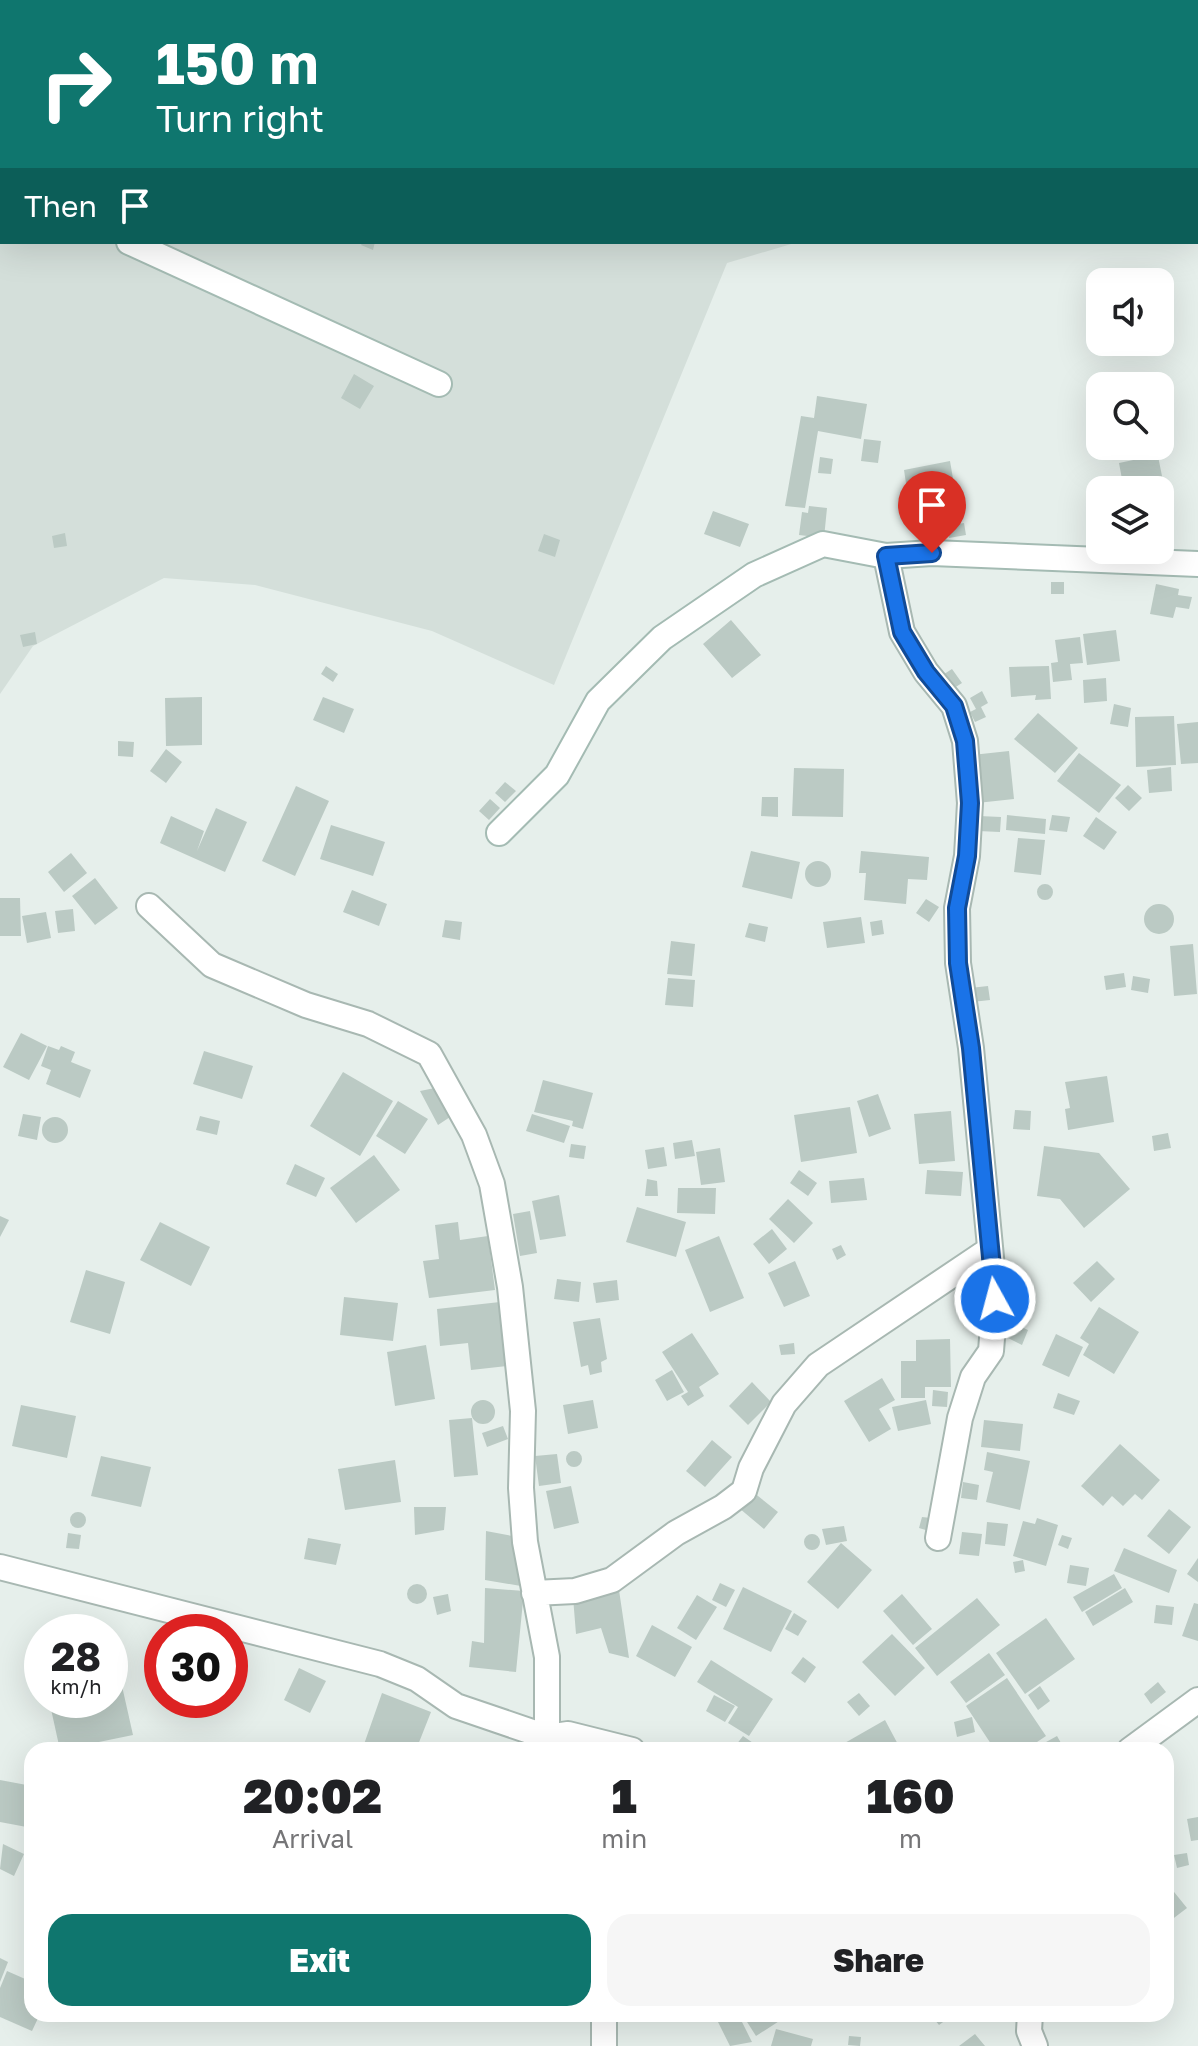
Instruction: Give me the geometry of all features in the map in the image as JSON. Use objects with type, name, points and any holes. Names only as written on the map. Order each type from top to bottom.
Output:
[{"type":"street","points":[[133,244],[439,384]]},
{"type":"street","points":[[499,833],[557,775],[598,701],[662,638],[754,575],[823,544],[886,556],[932,553],[1198,564]]},
{"type":"street","points":[[886,556],[902,632],[926,672],[954,706],[965,741],[970,803],[967,856],[957,908],[958,963],[971,1048],[995,1299],[991,1351],[973,1377],[960,1418],[938,1538]]},
{"type":"street","points":[[149,906],[212,965],[306,1005],[368,1024],[429,1054],[474,1135],[492,1184],[502,1231],[523,1411],[522,1501],[534,1593],[547,1657],[550,1742]]},
{"type":"street","points":[[534,1593],[575,1591],[612,1580],[676,1533],[723,1507],[744,1491],[751,1468],[784,1404],[818,1365],[989,1250]]},
{"type":"street","points":[[0,1567],[380,1664],[417,1679],[456,1706],[545,1742]]},
{"type":"street","points":[[1141,1742],[1198,1700]]},
{"type":"street","points":[[554,1742],[568,1734],[600,1742]]},
{"type":"street","points":[[604,2022],[604,2046]]},
{"type":"street","points":[[1030,2022],[1029,2031],[1035,2046]]},
{"type":"shaded area","points":[[0,244],[791,244],[727,263],[554,685],[432,631],[255,585],[164,578],[33,646],[0,694]]},
{"type":"building","points":[[362,244],[374,244],[373,250]]},
{"type":"building","points":[[354,374],[374,386],[360,409],[341,398]]},
{"type":"building","points":[[817,396],[867,404],[861,439],[818,431],[805,508],[785,506],[801,416],[814,418]]},
{"type":"building","points":[[864,439],[881,441],[878,463],[861,461]]},
{"type":"building","points":[[820,457],[833,459],[831,474],[818,473]]},
{"type":"building","points":[[1159,460],[1162,476],[1121,476],[1119,463]]},
{"type":"building","points":[[950,461],[957,502],[910,510],[904,470]]},
{"type":"building","points":[[809,506],[827,508],[824,538],[799,535],[802,512],[808,513]]},
{"type":"building","points":[[713,511],[749,524],[740,547],[704,534]]},
{"type":"building","points":[[964,523],[966,535],[949,538],[947,526]]},
{"type":"building","points":[[65,533],[67,546],[54,548],[52,536]]},
{"type":"building","points":[[544,534],[560,540],[555,557],[538,551]]},
{"type":"building","points":[[1051,582],[1064,582],[1064,594],[1051,594]]},
{"type":"building","points":[[1156,584],[1179,589],[1178,595],[1192,597],[1189,609],[1176,607],[1173,618],[1150,614]]},
{"type":"building","points":[[731,620],[761,655],[732,678],[703,644]]},
{"type":"building","points":[[1116,630],[1120,661],[1087,665],[1083,634]]},
{"type":"building","points":[[35,632],[37,644],[23,647],[20,635]]},
{"type":"building","points":[[1080,637],[1083,663],[1070,664],[1072,680],[1053,682],[1051,663],[1058,662],[1055,640]]},
{"type":"building","points":[[326,666],[338,674],[333,682],[321,674]]},
{"type":"building","points":[[1049,666],[1051,699],[1035,700],[1036,695],[1011,697],[1009,667]]},
{"type":"building","points":[[952,669],[962,683],[951,690],[941,676]]},
{"type":"building","points":[[1106,678],[1107,701],[1084,703],[1083,680]]},
{"type":"building","points":[[982,691],[988,703],[981,707],[986,717],[975,722],[970,712],[976,709],[970,698]]},
{"type":"building","points":[[202,697],[202,745],[166,746],[165,698]]},
{"type":"building","points":[[323,697],[354,709],[344,733],[313,720]]},
{"type":"building","points":[[1114,704],[1131,708],[1128,727],[1110,724]]},
{"type":"building","points":[[1038,713],[1078,748],[1055,773],[1014,739]]},
{"type":"building","points":[[1174,716],[1176,765],[1136,767],[1135,717]]},
{"type":"building","points":[[1198,722],[1198,763],[1181,764],[1177,724]]},
{"type":"building","points":[[118,741],[134,742],[133,757],[118,756]]},
{"type":"building","points":[[166,749],[182,762],[166,783],[150,771]]},
{"type":"building","points":[[1009,751],[1014,799],[977,803],[972,755]]},
{"type":"building","points":[[1079,753],[1121,785],[1099,813],[1057,781]]},
{"type":"building","points":[[1171,767],[1172,791],[1149,793],[1147,770]]},
{"type":"building","points":[[794,768],[844,769],[843,817],[792,816]]},
{"type":"building","points":[[505,782],[516,791],[505,802],[495,793]]},
{"type":"building","points":[[1128,785],[1142,798],[1129,811],[1115,798]]},
{"type":"building","points":[[296,786],[329,801],[295,876],[262,861]]},
{"type":"building","points":[[762,797],[778,797],[778,817],[761,816]]},
{"type":"building","points":[[490,799],[500,808],[489,820],[479,811]]},
{"type":"building","points":[[216,808],[247,822],[225,872],[160,843],[171,816],[204,831],[197,851]]},
{"type":"building","points":[[1007,815],[1046,819],[1045,834],[1006,830]]},
{"type":"building","points":[[1052,815],[1070,817],[1067,832],[1049,830]]},
{"type":"building","points":[[979,816],[1001,817],[1000,832],[978,831]]},
{"type":"building","points":[[1096,817],[1117,832],[1104,850],[1083,836]]},
{"type":"building","points":[[331,825],[385,842],[373,876],[320,859]]},
{"type":"building","points":[[1018,838],[1045,840],[1041,875],[1014,872]]},
{"type":"building","points":[[751,851],[800,862],[792,899],[742,887]]},
{"type":"building","points":[[861,851],[929,857],[927,880],[908,879],[906,904],[864,900],[866,873],[859,873]]},
{"type":"building","points":[[71,853],[87,873],[64,892],[48,872]]},
{"type":"building","points":[[818,861],[827,865],[831,874],[827,883],[818,887],[809,883],[805,874],[809,865]]},
{"type":"building","points":[[95,878],[118,908],[95,925],[72,896]]},
{"type":"building","points":[[1045,884],[1051,886],[1051,898],[1045,900],[1039,898],[1037,892],[1039,886]]},
{"type":"building","points":[[352,890],[387,904],[379,926],[343,912]]},
{"type":"building","points":[[0,898],[20,898],[21,936],[0,936]]},
{"type":"building","points":[[926,899],[939,907],[929,922],[916,913]]},
{"type":"building","points":[[1159,904],[1170,908],[1174,919],[1170,930],[1159,934],[1148,930],[1144,919],[1148,908]]},
{"type":"building","points":[[73,909],[75,931],[58,933],[55,911]]},
{"type":"building","points":[[46,912],[51,938],[27,943],[22,916]]},
{"type":"building","points":[[861,917],[865,943],[827,948],[823,922]]},
{"type":"building","points":[[445,920],[462,922],[460,940],[442,937]]},
{"type":"building","points":[[882,920],[884,934],[872,936],[870,922]]},
{"type":"building","points":[[749,923],[768,927],[765,942],[745,937]]},
{"type":"building","points":[[671,941],[695,944],[692,976],[667,974]]},
{"type":"building","points":[[1193,944],[1197,994],[1174,996],[1170,946]]},
{"type":"building","points":[[1124,973],[1126,987],[1106,990],[1104,976]]},
{"type":"building","points":[[1133,976],[1150,979],[1148,993],[1131,990]]},
{"type":"building","points":[[668,978],[695,980],[693,1007],[665,1005]]},
{"type":"building","points":[[988,986],[990,1000],[972,1002],[970,988]]},
{"type":"building","points":[[21,1033],[47,1046],[29,1080],[3,1067]]},
{"type":"building","points":[[48,1046],[59,1050],[61,1046],[75,1052],[71,1062],[91,1070],[80,1098],[46,1084],[51,1070],[41,1066]]},
{"type":"building","points":[[204,1051],[253,1066],[242,1099],[193,1084]]},
{"type":"building","points":[[343,1072],[393,1101],[360,1156],[310,1126]]},
{"type":"building","points":[[1107,1076],[1114,1122],[1068,1130],[1065,1109],[1070,1108],[1065,1082]]},
{"type":"building","points":[[543,1080],[593,1093],[583,1129],[572,1126],[573,1121],[534,1112]]},
{"type":"building","points":[[440,1087],[453,1115],[438,1125],[420,1091]]},
{"type":"building","points":[[878,1094],[891,1129],[869,1137],[857,1101]]},
{"type":"building","points":[[398,1101],[428,1119],[405,1154],[376,1136]]},
{"type":"building","points":[[850,1107],[857,1153],[801,1162],[794,1115]]},
{"type":"building","points":[[1015,1110],[1031,1111],[1030,1130],[1013,1129]]},
{"type":"building","points":[[951,1111],[955,1161],[919,1164],[914,1114]]},
{"type":"building","points":[[23,1114],[41,1117],[37,1140],[18,1136]]},
{"type":"building","points":[[532,1114],[570,1126],[564,1143],[526,1131]]},
{"type":"building","points":[[200,1116],[220,1121],[217,1135],[196,1130]]},
{"type":"building","points":[[55,1117],[64,1121],[68,1130],[64,1139],[55,1143],[46,1139],[42,1130],[46,1121]]},
{"type":"building","points":[[1168,1133],[1171,1148],[1154,1151],[1152,1136]]},
{"type":"building","points":[[692,1140],[695,1156],[675,1159],[673,1143]]},
{"type":"building","points":[[571,1144],[586,1146],[584,1159],[569,1157]]},
{"type":"building","points":[[1044,1146],[1099,1153],[1130,1189],[1084,1228],[1060,1199],[1037,1196]]},
{"type":"building","points":[[664,1147],[667,1166],[648,1169],[645,1150]]},
{"type":"building","points":[[720,1148],[725,1182],[701,1185],[696,1152]]},
{"type":"building","points":[[374,1155],[400,1190],[356,1223],[330,1188]]},
{"type":"building","points":[[295,1164],[325,1178],[316,1197],[286,1184]]},
{"type":"building","points":[[799,1170],[817,1183],[808,1196],[790,1183]]},
{"type":"building","points":[[927,1170],[963,1172],[961,1196],[925,1194]]},
{"type":"building","points":[[864,1178],[867,1200],[831,1203],[829,1181]]},
{"type":"building","points":[[647,1179],[657,1181],[658,1196],[645,1196]]},
{"type":"building","points":[[678,1188],[716,1188],[715,1214],[677,1213]]},
{"type":"building","points":[[559,1195],[566,1236],[540,1240],[532,1201]]},
{"type":"building","points":[[788,1199],[813,1223],[794,1243],[769,1219]]},
{"type":"building","points":[[637,1207],[686,1222],[676,1257],[626,1242]]},
{"type":"building","points":[[530,1211],[537,1253],[520,1256],[513,1214]]},
{"type":"building","points":[[0,1216],[9,1220],[0,1237]]},
{"type":"building","points":[[160,1222],[210,1247],[191,1286],[140,1260]]},
{"type":"building","points":[[458,1222],[460,1240],[488,1236],[495,1290],[429,1298],[423,1261],[439,1259],[435,1225]]},
{"type":"building","points":[[772,1229],[787,1249],[769,1264],[753,1244]]},
{"type":"building","points":[[719,1236],[744,1298],[710,1312],[685,1250]]},
{"type":"building","points":[[841,1245],[846,1255],[837,1260],[832,1249]]},
{"type":"building","points":[[795,1261],[810,1296],[784,1307],[768,1273]]},
{"type":"building","points":[[1097,1261],[1115,1279],[1091,1302],[1073,1283]]},
{"type":"building","points":[[86,1270],[125,1282],[110,1334],[70,1322]]},
{"type":"building","points":[[557,1279],[581,1282],[579,1302],[554,1299]]},
{"type":"building","points":[[617,1280],[619,1300],[596,1303],[593,1283]]},
{"type":"building","points":[[344,1297],[398,1303],[393,1341],[340,1335]]},
{"type":"building","points":[[500,1302],[507,1366],[471,1370],[468,1343],[440,1346],[437,1309]]},
{"type":"building","points":[[1099,1307],[1139,1332],[1114,1374],[1083,1355],[1089,1344],[1080,1338]]},
{"type":"building","points":[[600,1318],[607,1359],[601,1362],[602,1372],[590,1375],[588,1365],[581,1367],[573,1322]]},
{"type":"building","points":[[1013,1323],[1028,1330],[1022,1345],[1006,1337]]},
{"type":"building","points":[[692,1333],[719,1374],[699,1387],[704,1396],[688,1406],[681,1396],[688,1392],[662,1352]]},
{"type":"building","points":[[1056,1334],[1083,1347],[1069,1377],[1042,1365]]},
{"type":"building","points":[[950,1339],[951,1387],[925,1387],[925,1398],[901,1398],[901,1361],[916,1361],[916,1340]]},
{"type":"building","points":[[794,1343],[795,1354],[781,1355],[779,1345]]},
{"type":"building","points":[[426,1345],[435,1399],[395,1406],[387,1352]]},
{"type":"building","points":[[672,1370],[684,1392],[667,1401],[655,1380]]},
{"type":"building","points":[[882,1378],[895,1400],[879,1409],[891,1429],[869,1442],[844,1401]]},
{"type":"building","points":[[752,1382],[771,1402],[748,1425],[729,1406]]},
{"type":"building","points":[[933,1390],[948,1392],[947,1407],[932,1406]]},
{"type":"building","points":[[1058,1393],[1080,1401],[1074,1415],[1053,1408]]},
{"type":"building","points":[[483,1400],[494,1407],[495,1412],[488,1423],[483,1424],[472,1417],[471,1412],[478,1401]]},
{"type":"building","points":[[593,1400],[598,1428],[568,1434],[563,1405]]},
{"type":"building","points":[[926,1400],[931,1424],[898,1431],[892,1407]]},
{"type":"building","points":[[21,1405],[76,1416],[67,1458],[12,1446]]},
{"type":"building","points":[[472,1418],[478,1475],[454,1477],[449,1420]]},
{"type":"building","points":[[984,1420],[1023,1424],[1020,1451],[981,1447]]},
{"type":"building","points":[[503,1426],[508,1439],[487,1447],[482,1433]]},
{"type":"building","points":[[712,1440],[732,1457],[705,1487],[686,1471]]},
{"type":"building","points":[[1120,1444],[1160,1480],[1142,1500],[1135,1494],[1123,1506],[1112,1496],[1103,1506],[1081,1486]]},
{"type":"building","points":[[571,1451],[577,1451],[582,1459],[580,1465],[571,1467],[566,1462],[566,1456]]},
{"type":"building","points":[[987,1452],[1030,1461],[1020,1510],[986,1502],[993,1472],[984,1470]]},
{"type":"building","points":[[557,1454],[561,1483],[539,1486],[535,1456]]},
{"type":"building","points":[[101,1456],[151,1467],[141,1507],[91,1496]]},
{"type":"building","points":[[395,1460],[401,1502],[345,1510],[338,1469]]},
{"type":"building","points":[[963,1482],[979,1485],[977,1500],[961,1498]]},
{"type":"building","points":[[571,1486],[579,1523],[554,1529],[546,1491]]},
{"type":"building","points":[[753,1492],[778,1512],[764,1529],[739,1508]]},
{"type":"building","points":[[414,1507],[446,1507],[444,1530],[415,1535]]},
{"type":"building","points":[[1169,1509],[1191,1527],[1169,1554],[1147,1536]]},
{"type":"building","points":[[75,1512],[81,1512],[86,1520],[84,1526],[75,1528],[70,1523],[70,1517]]},
{"type":"building","points":[[922,1517],[931,1518],[929,1531],[919,1528]]},
{"type":"building","points":[[1037,1518],[1058,1525],[1046,1566],[1013,1556],[1023,1521],[1035,1524]]},
{"type":"building","points":[[987,1522],[1008,1524],[1005,1546],[985,1544]]},
{"type":"building","points":[[844,1526],[847,1541],[826,1545],[822,1529]]},
{"type":"building","points":[[486,1531],[518,1537],[521,1586],[485,1580]]},
{"type":"building","points":[[962,1532],[982,1534],[979,1556],[959,1554]]},
{"type":"building","points":[[68,1533],[81,1535],[79,1549],[66,1548]]},
{"type":"building","points":[[812,1534],[818,1536],[818,1548],[812,1550],[806,1548],[804,1542],[806,1536]]},
{"type":"building","points":[[1062,1535],[1072,1538],[1068,1549],[1058,1545]]},
{"type":"building","points":[[308,1538],[341,1544],[336,1565],[304,1559]]},
{"type":"building","points":[[841,1543],[872,1570],[838,1609],[807,1582]]},
{"type":"building","points":[[1124,1548],[1177,1570],[1169,1593],[1114,1571]]},
{"type":"building","points":[[1198,1558],[1198,1582],[1187,1574]]},
{"type":"building","points":[[1023,1560],[1025,1571],[1015,1573],[1013,1562]]},
{"type":"building","points":[[1070,1565],[1089,1568],[1086,1586],[1067,1583]]},
{"type":"building","points":[[1114,1574],[1122,1588],[1082,1612],[1073,1597]]},
{"type":"building","points":[[720,1583],[735,1590],[726,1607],[712,1600]]},
{"type":"building","points":[[417,1584],[424,1587],[427,1594],[424,1601],[417,1604],[410,1601],[407,1594],[410,1587]]},
{"type":"building","points":[[743,1587],[792,1611],[771,1652],[723,1629]]},
{"type":"building","points":[[485,1588],[524,1591],[516,1672],[469,1667],[472,1641],[484,1643]]},
{"type":"building","points":[[1125,1588],[1133,1602],[1093,1626],[1085,1612]]},
{"type":"building","points":[[619,1590],[629,1658],[609,1653],[601,1628],[576,1634],[573,1597]]},
{"type":"building","points":[[448,1594],[451,1611],[437,1615],[433,1597]]},
{"type":"building","points":[[902,1594],[932,1629],[913,1645],[883,1611]]},
{"type":"building","points":[[697,1595],[717,1607],[696,1640],[677,1628]]},
{"type":"building","points":[[977,1598],[1000,1625],[937,1676],[915,1648]]},
{"type":"building","points":[[1194,1603],[1198,1604],[1198,1641],[1182,1636]]},
{"type":"building","points":[[1156,1605],[1174,1607],[1172,1625],[1154,1623]]},
{"type":"building","points":[[794,1613],[807,1621],[798,1636],[785,1629]]},
{"type":"building","points":[[1046,1618],[1075,1659],[1025,1694],[996,1653]]},
{"type":"building","points":[[652,1625],[692,1647],[675,1677],[636,1656]]},
{"type":"building","points":[[892,1634],[925,1668],[895,1696],[862,1662]]},
{"type":"building","points":[[989,1653],[1005,1675],[966,1703],[950,1682]]},
{"type":"building","points":[[803,1657],[816,1667],[805,1683],[791,1673]]},
{"type":"building","points":[[711,1660],[773,1699],[749,1736],[728,1723],[738,1707],[697,1682]]},
{"type":"building","points":[[299,1668],[326,1681],[310,1713],[284,1700]]},
{"type":"building","points":[[1007,1678],[1046,1736],[1037,1742],[990,1742],[966,1706]]},
{"type":"building","points":[[1158,1682],[1166,1692],[1151,1704],[1144,1694]]},
{"type":"building","points":[[1040,1686],[1050,1701],[1038,1710],[1028,1695]]},
{"type":"building","points":[[382,1693],[431,1712],[419,1742],[365,1742]]},
{"type":"building","points":[[859,1693],[870,1706],[859,1716],[847,1702]]},
{"type":"building","points":[[714,1695],[735,1706],[725,1722],[706,1711]]},
{"type":"building","points":[[128,1713],[133,1735],[99,1742],[58,1742],[53,1718],[128,1718]]},
{"type":"building","points":[[972,1717],[975,1732],[957,1737],[954,1722]]},
{"type":"building","points":[[885,1720],[897,1742],[846,1742]]},
{"type":"building","points":[[743,1736],[752,1742],[738,1742]]},
{"type":"building","points":[[1057,1736],[1060,1742],[1046,1742]]},
{"type":"building","points":[[0,1780],[24,1784],[24,1826],[0,1822]]},
{"type":"building","points":[[1198,1817],[1198,1840],[1191,1841],[1187,1819]]},
{"type":"building","points":[[3,1844],[24,1854],[14,1876],[0,1869]]},
{"type":"building","points":[[1187,1853],[1189,1865],[1177,1868],[1174,1855]]},
{"type":"building","points":[[1174,1892],[1187,1908],[1174,1918]]},
{"type":"building","points":[[0,1958],[8,1962],[0,1982]]},
{"type":"building","points":[[7,1971],[24,1978],[24,2022],[36,2022],[32,2031],[0,2017],[0,1988]]},
{"type":"building","points":[[718,2022],[742,2022],[752,2042],[730,2046]]},
{"type":"building","points":[[747,2022],[778,2022],[756,2036]]},
{"type":"building","points":[[776,2029],[813,2039],[811,2046],[771,2046]]},
{"type":"building","points":[[975,2034],[985,2046],[959,2046]]},
{"type":"building","points":[[849,2036],[861,2037],[860,2046],[848,2045]]},
{"type":"route","points":[[932,553],[886,556],[902,632],[926,672],[954,706],[965,741],[970,803],[967,856],[957,908],[958,963],[971,1048],[995,1299]]}]
